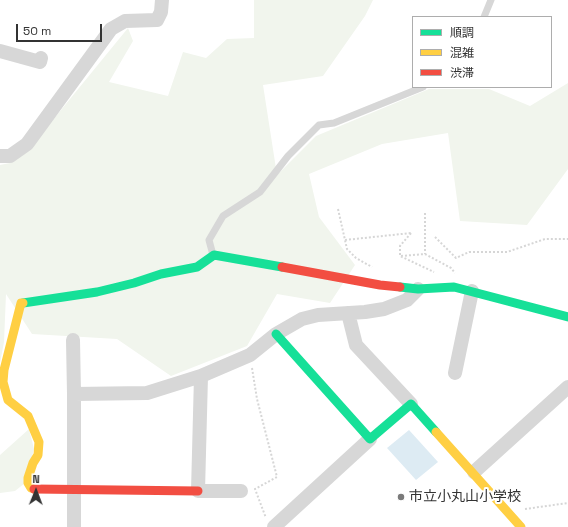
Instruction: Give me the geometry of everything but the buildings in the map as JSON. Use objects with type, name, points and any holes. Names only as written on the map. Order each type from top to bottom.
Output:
[{"type":"street","points":[[0,156],[10,156],[27,144],[111,29],[125,21],[157,20],[161,12],[162,0]]},
{"type":"street","points":[[0,51],[40,62],[41,58]]},
{"type":"street","points":[[241,491],[36,490],[31,488],[28,484],[30,470],[38,456],[39,442],[28,416],[8,400],[3,382],[4,370],[21,302],[104,290],[134,283],[161,274],[197,267],[214,255],[380,285],[418,289],[454,287],[568,317]]},
{"type":"street","points":[[74,394],[147,393],[200,376],[250,355],[276,334],[302,319],[318,315],[384,309],[408,300],[418,289]]},
{"type":"street","points":[[455,373],[472,291]]},
{"type":"street","points":[[348,313],[356,345],[474,472],[521,527]]},
{"type":"street","points":[[276,334],[370,439]]},
{"type":"street","points":[[73,340],[74,527]]},
{"type":"street","points":[[198,491],[200,376]]},
{"type":"street","points":[[474,472],[568,387]]},
{"type":"street","points":[[270,524],[411,404]]},
{"type":"lane","points":[[484,16],[491,0]]},
{"type":"lane","points":[[214,255],[209,240],[222,216],[260,192],[288,156],[319,125],[334,123],[421,88]]},
{"type":"path","points":[[338,209],[347,249],[356,258],[375,269]]},
{"type":"path","points":[[424,213],[425,254]]},
{"type":"path","points":[[345,240],[411,233],[400,246],[400,256]]},
{"type":"path","points":[[435,238],[456,258],[469,252],[506,252],[545,239],[568,238]]},
{"type":"path","points":[[400,256],[425,254],[451,268],[457,275],[454,287]]},
{"type":"path","points":[[400,256],[411,263],[436,274]]},
{"type":"path","points":[[250,355],[257,399],[277,477],[255,489],[270,524]]},
{"type":"path","points":[[508,512],[568,503]]},
{"type":"shaded area","points":[[254,0],[373,0],[365,16],[323,76],[263,85],[277,175],[316,136],[429,89],[489,89],[530,106],[568,83],[568,169],[527,225],[460,221],[448,133],[382,144],[309,174],[319,217],[355,265],[330,303],[277,294],[247,346],[171,376],[117,339],[32,334],[6,294],[4,342],[0,363],[0,165],[10,163],[34,143],[128,28],[133,41],[109,82],[168,96],[183,52],[206,58],[227,39],[254,38]]},
{"type":"shaded area","points":[[29,429],[34,449],[25,483],[15,491],[0,493],[0,455]]},
{"type":"shaded area","points":[[409,430],[438,462],[416,480],[387,448]]},
{"type":"traffic: fast","points":[[23,303],[97,292],[134,283],[161,274],[197,267],[214,255],[282,267]]},
{"type":"traffic: fast","points":[[400,287],[418,289],[454,287],[568,317]]},
{"type":"traffic: fast","points":[[276,334],[370,439],[411,404],[436,432]]},
{"type":"traffic: slow","points":[[23,303],[21,303],[4,370],[3,382],[8,400],[28,416],[39,442],[38,455],[33,463],[28,478],[28,483],[31,488],[34,489]]},
{"type":"traffic: slow","points":[[436,432],[521,527]]},
{"type":"traffic: jam","points":[[282,267],[380,285],[400,287]]},
{"type":"traffic: jam","points":[[34,489],[198,491]]},
{"type":"place","name":"市立小丸山小学校","points":[[401,497]]}]
